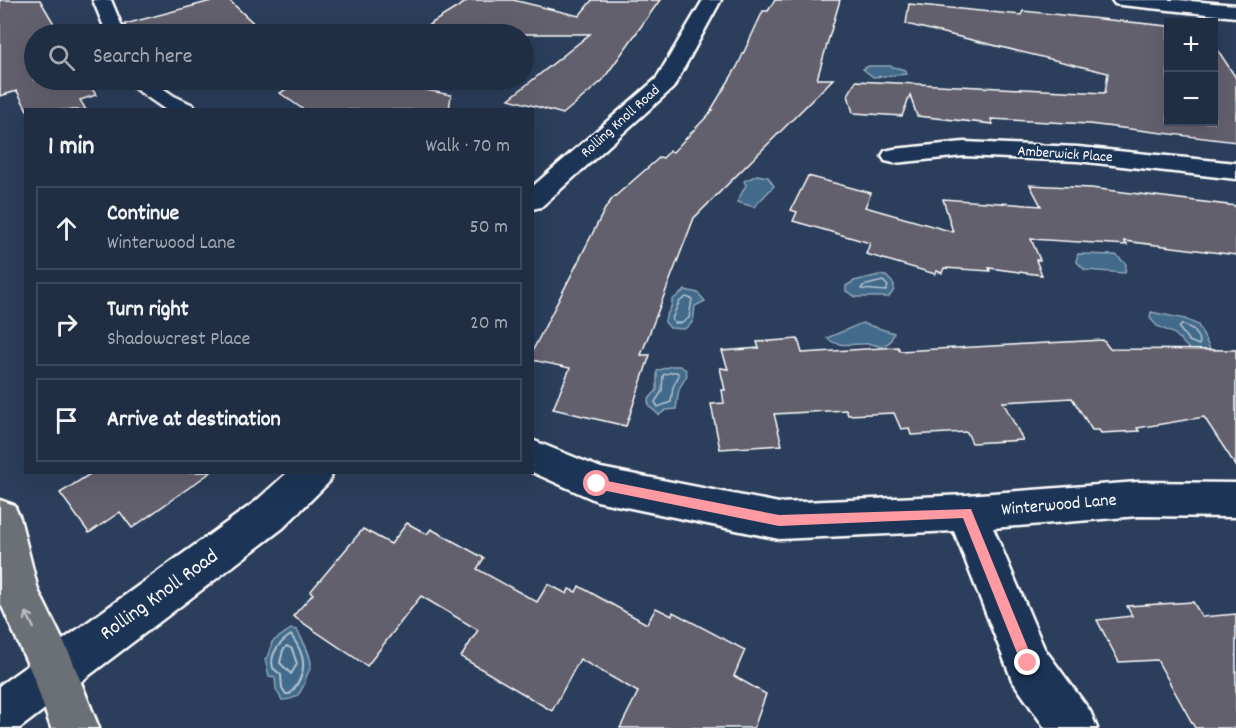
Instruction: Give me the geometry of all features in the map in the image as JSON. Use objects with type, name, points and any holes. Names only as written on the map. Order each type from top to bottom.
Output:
[{"type":"main road","points":[[0,518],[18,594],[55,673],[75,728]]},
{"type":"street","points":[[102,0],[112,24]]},
{"type":"street","name":"Rolling Knoll Road","points":[[534,199],[665,83],[712,0]]},
{"type":"street","points":[[1121,0],[1236,11]]},
{"type":"street","points":[[151,90],[181,108]]},
{"type":"street","name":"Amberwick Place","points":[[894,156],[964,149],[1078,154],[1236,171]]},
{"type":"street","name":"Winterwood Lane","points":[[534,456],[597,484],[779,521],[967,513],[1138,499],[1236,500]]},
{"type":"street","name":"Rolling Knoll Road","points":[[0,714],[269,515],[313,474]]},
{"type":"street","points":[[967,513],[1028,663],[1073,728]]},
{"type":"water","points":[[869,66],[890,66],[905,70],[907,74],[873,77],[863,69]]},
{"type":"water","points":[[757,175],[768,177],[774,186],[754,207],[737,202],[746,185],[744,181]]},
{"type":"water","points":[[1078,254],[1116,255],[1126,264],[1125,273],[1085,270],[1076,261]]},
{"type":"water","points":[[879,275],[886,276],[894,284],[894,290],[889,297],[856,297],[846,291],[846,286],[854,281]]},
{"type":"water","points":[[685,290],[698,293],[705,301],[695,306],[693,319],[688,326],[684,329],[670,328],[665,322],[672,300]]},
{"type":"water","points":[[1151,312],[1185,319],[1198,325],[1211,351],[1197,353],[1189,349],[1175,334],[1157,326],[1150,318]]},
{"type":"water","points":[[862,323],[894,333],[890,342],[881,347],[867,344],[846,345],[827,338]]},
{"type":"water","points":[[671,366],[680,366],[686,370],[687,375],[679,389],[676,409],[666,410],[659,415],[649,406],[648,400],[657,390],[657,371]]},
{"type":"water","points":[[291,629],[297,630],[304,642],[310,656],[311,667],[296,697],[282,700],[276,689],[275,677],[269,676],[265,659],[269,655],[272,642]]},
{"type":"building","points":[[0,0],[40,0],[54,24],[24,24],[24,90],[93,90],[96,95],[80,100],[85,108],[26,108],[17,91],[0,96]]},
{"type":"building","points":[[215,0],[229,0],[254,24],[125,24]]},
{"type":"building","points":[[469,0],[513,0],[579,16],[592,0],[660,0],[602,81],[563,114],[509,99],[520,90],[534,90],[534,79],[590,34],[534,34],[534,24],[430,24]]},
{"type":"building","points":[[775,0],[840,0],[817,79],[833,79],[694,218],[641,355],[650,355],[626,426],[553,409],[570,368],[534,360],[534,348],[605,209],[612,199],[660,157],[663,158],[670,151],[673,152],[713,110],[711,110],[737,67],[763,11],[768,11]]},
{"type":"building","points":[[909,4],[1021,15],[1023,11],[1164,26],[1164,126],[1218,126],[1218,50],[1236,78],[1236,142],[1089,124],[991,119],[993,124],[917,116],[910,95],[902,116],[853,113],[848,95],[856,81],[1105,93],[1108,73],[906,24]]},
{"type":"building","points":[[285,90],[426,90],[451,95],[449,108],[301,108],[280,93]]},
{"type":"building","points":[[808,176],[871,193],[865,207],[953,232],[943,199],[1041,206],[1030,185],[1091,188],[1236,206],[1236,255],[1124,241],[1127,245],[1031,239],[1040,260],[1036,260],[1042,275],[989,268],[990,271],[944,268],[942,273],[937,271],[935,274],[866,254],[870,243],[793,221],[797,212],[791,210]]},
{"type":"building","points":[[798,339],[802,353],[898,347],[900,351],[1103,340],[1110,349],[1236,350],[1236,466],[1204,417],[1137,428],[1139,431],[1101,433],[1099,430],[1092,430],[1072,398],[1003,402],[1023,440],[972,443],[967,432],[911,435],[909,428],[901,429],[894,413],[848,415],[846,410],[774,414],[782,445],[720,449],[711,404],[724,403],[722,390],[725,390],[720,368],[728,369],[722,351],[759,348],[757,342]]},
{"type":"building","points":[[90,474],[208,474],[132,528],[120,512],[89,533],[60,493]]},
{"type":"building","points":[[407,523],[427,534],[431,529],[484,558],[477,569],[537,602],[548,584],[567,594],[569,589],[576,592],[579,586],[647,624],[656,608],[672,616],[673,612],[745,650],[734,676],[766,694],[754,728],[620,728],[638,692],[580,659],[552,711],[461,657],[478,630],[421,596],[367,666],[293,616],[313,594],[310,592],[363,529],[391,544]]},
{"type":"building","points":[[1193,602],[1202,617],[1236,614],[1236,728],[1195,728],[1157,660],[1119,662],[1097,620],[1132,616],[1127,606]]},
{"type":"route","points":[[597,484],[779,521],[967,513],[1028,663]]}]
